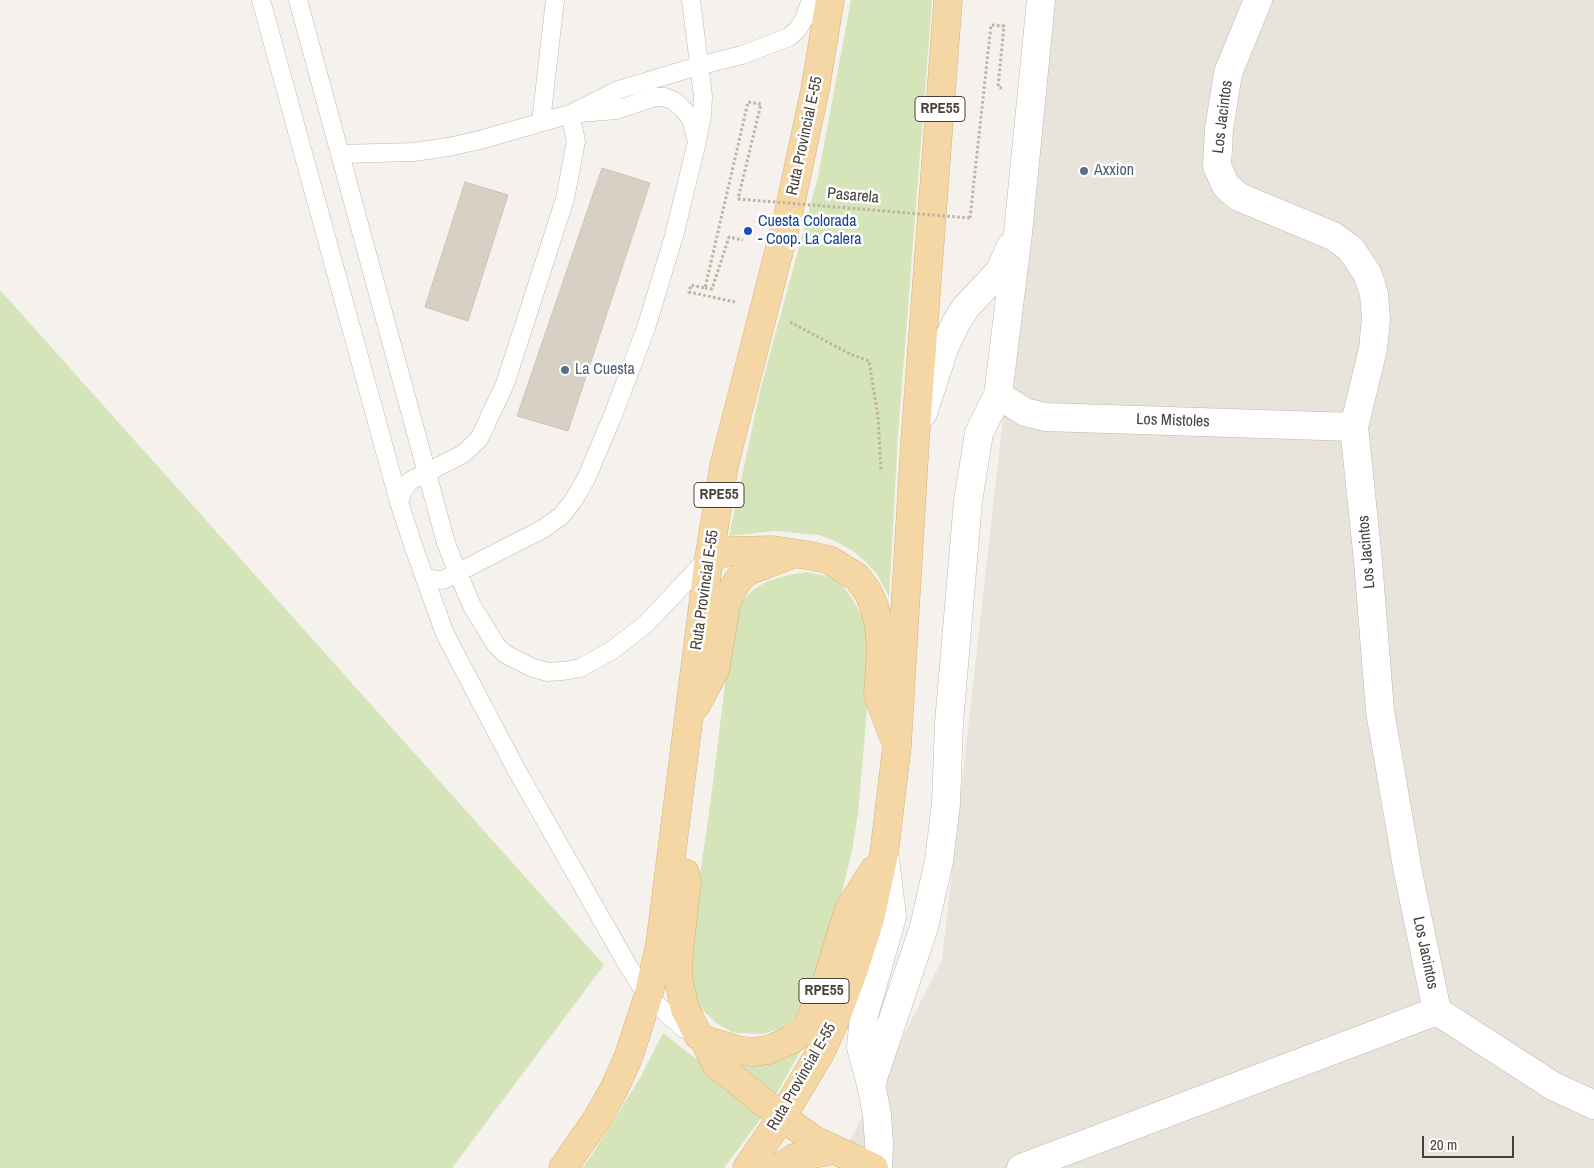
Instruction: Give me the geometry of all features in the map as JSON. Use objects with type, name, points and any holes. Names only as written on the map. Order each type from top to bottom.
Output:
[{"type":"main road","name":"Ruta Provincial E-55","points":[[563,1168],[597,1119],[614,1089],[638,1032],[648,997],[660,944],[709,558],[724,466],[788,216],[816,90],[830,0]]},
{"type":"main road","name":"Ruta Provincial E-55","points":[[747,1168],[782,1117],[820,1053],[834,1023],[870,919],[884,854],[897,746],[914,441],[948,0]]},
{"type":"main road","name":"RPE55","points":[[709,558],[730,551],[773,550],[829,560],[842,566],[857,577],[868,592],[880,625],[881,650],[878,695],[897,746]]},
{"type":"main road","name":"RPE55","points":[[688,719],[715,670],[726,604],[739,579],[748,571],[794,554]]},
{"type":"main road","name":"RPE55","points":[[675,826],[687,882],[678,977],[685,1009],[716,1064],[782,1117]]},
{"type":"main road","name":"RPE55","points":[[701,1038],[737,1050],[752,1052],[768,1050],[784,1043],[796,1037],[806,1028],[828,980],[850,908],[884,854]]},
{"type":"main road","points":[[782,1117],[814,1140],[874,1168]]},
{"type":"main road","points":[[779,1168],[794,1158],[833,1150]]},
{"type":"street","points":[[871,1084],[924,927],[940,861],[946,804],[950,714],[968,501],[979,433],[998,395],[1018,233],[1041,0]]},
{"type":"street","name":"Los Jacintos","points":[[1258,0],[1228,73],[1219,129],[1217,166],[1226,186],[1240,197],[1333,236],[1351,249],[1368,275],[1374,294],[1376,318],[1373,349],[1354,427],[1368,561],[1380,711],[1408,872],[1437,1011],[1553,1086],[1594,1105]]},
{"type":"street","points":[[914,441],[941,356],[956,323],[966,307],[1000,271],[1018,233]]},
{"type":"street","name":"Los Mistoles","points":[[998,395],[1025,412],[1046,417],[1354,427]]},
{"type":"street","points":[[878,1168],[879,1143],[876,1115],[871,1084],[861,1047],[864,1015],[892,917],[884,854]]},
{"type":"street","points":[[1021,1168],[1437,1011]]},
{"type":"lane","points":[[261,0],[399,502],[445,634],[490,722],[627,964],[648,997],[683,1028],[701,1038]]},
{"type":"lane","points":[[298,0],[446,543],[481,622],[496,645],[505,654],[533,668],[548,672],[580,668],[596,661],[626,640],[662,609],[709,558]]},
{"type":"lane","points":[[541,122],[555,0]]},
{"type":"lane","points":[[570,114],[618,90],[706,67],[788,37],[804,19],[811,0]]},
{"type":"lane","points":[[690,2],[706,67],[712,108],[708,124],[696,146]]},
{"type":"lane","points":[[424,576],[430,579],[443,580],[457,571],[504,550],[549,525],[567,509],[586,479],[646,328],[674,236],[702,116],[706,67]]},
{"type":"lane","points":[[340,154],[414,152],[448,147],[480,140],[570,114],[616,110],[656,97],[665,97],[674,101],[683,109],[691,119],[695,132],[696,146]]},
{"type":"lane","points":[[399,502],[404,489],[410,481],[463,454],[479,439],[505,384],[565,199],[576,141],[570,114]]},
{"type":"path","name":"Pasarela","points":[[705,288],[748,102],[762,104],[738,199],[970,218],[991,25],[1004,26],[998,87]]},
{"type":"path","points":[[743,240],[729,237],[712,289],[691,284],[689,292],[764,308],[850,354],[869,361],[878,416],[882,476],[912,485]]},
{"type":"shaded area","points":[[1050,0],[1594,0],[1594,1168],[836,1168],[942,960]]},
{"type":"green space","points":[[851,0],[932,0],[898,434],[889,597],[877,574],[866,562],[853,551],[835,541],[819,535],[775,531],[729,536],[761,387],[818,177]]},
{"type":"green space","points":[[0,290],[604,965],[452,1168],[0,1168]]},
{"type":"green space","points":[[806,572],[833,579],[843,586],[863,618],[868,634],[870,674],[858,814],[852,851],[823,969],[798,1016],[782,1028],[763,1034],[734,1033],[716,1023],[699,1007],[692,994],[689,973],[693,924],[711,799],[730,643],[735,618],[742,601],[754,589],[768,581]]},
{"type":"green space","points":[[663,1033],[765,1113],[724,1168],[582,1168],[640,1078]]},
{"type":"green space","points":[[804,1045],[774,1098],[723,1055]]},
{"type":"building","points":[[602,168],[650,183],[568,431],[517,416]]},
{"type":"building","points":[[465,182],[508,195],[468,321],[425,307]]},
{"type":"place","name":"Axxion","points":[[1084,171]]},
{"type":"place","name":"Cuesta Colorada - Coop. La Calera","points":[[748,231]]},
{"type":"place","name":"La Cuesta","points":[[565,370]]}]
